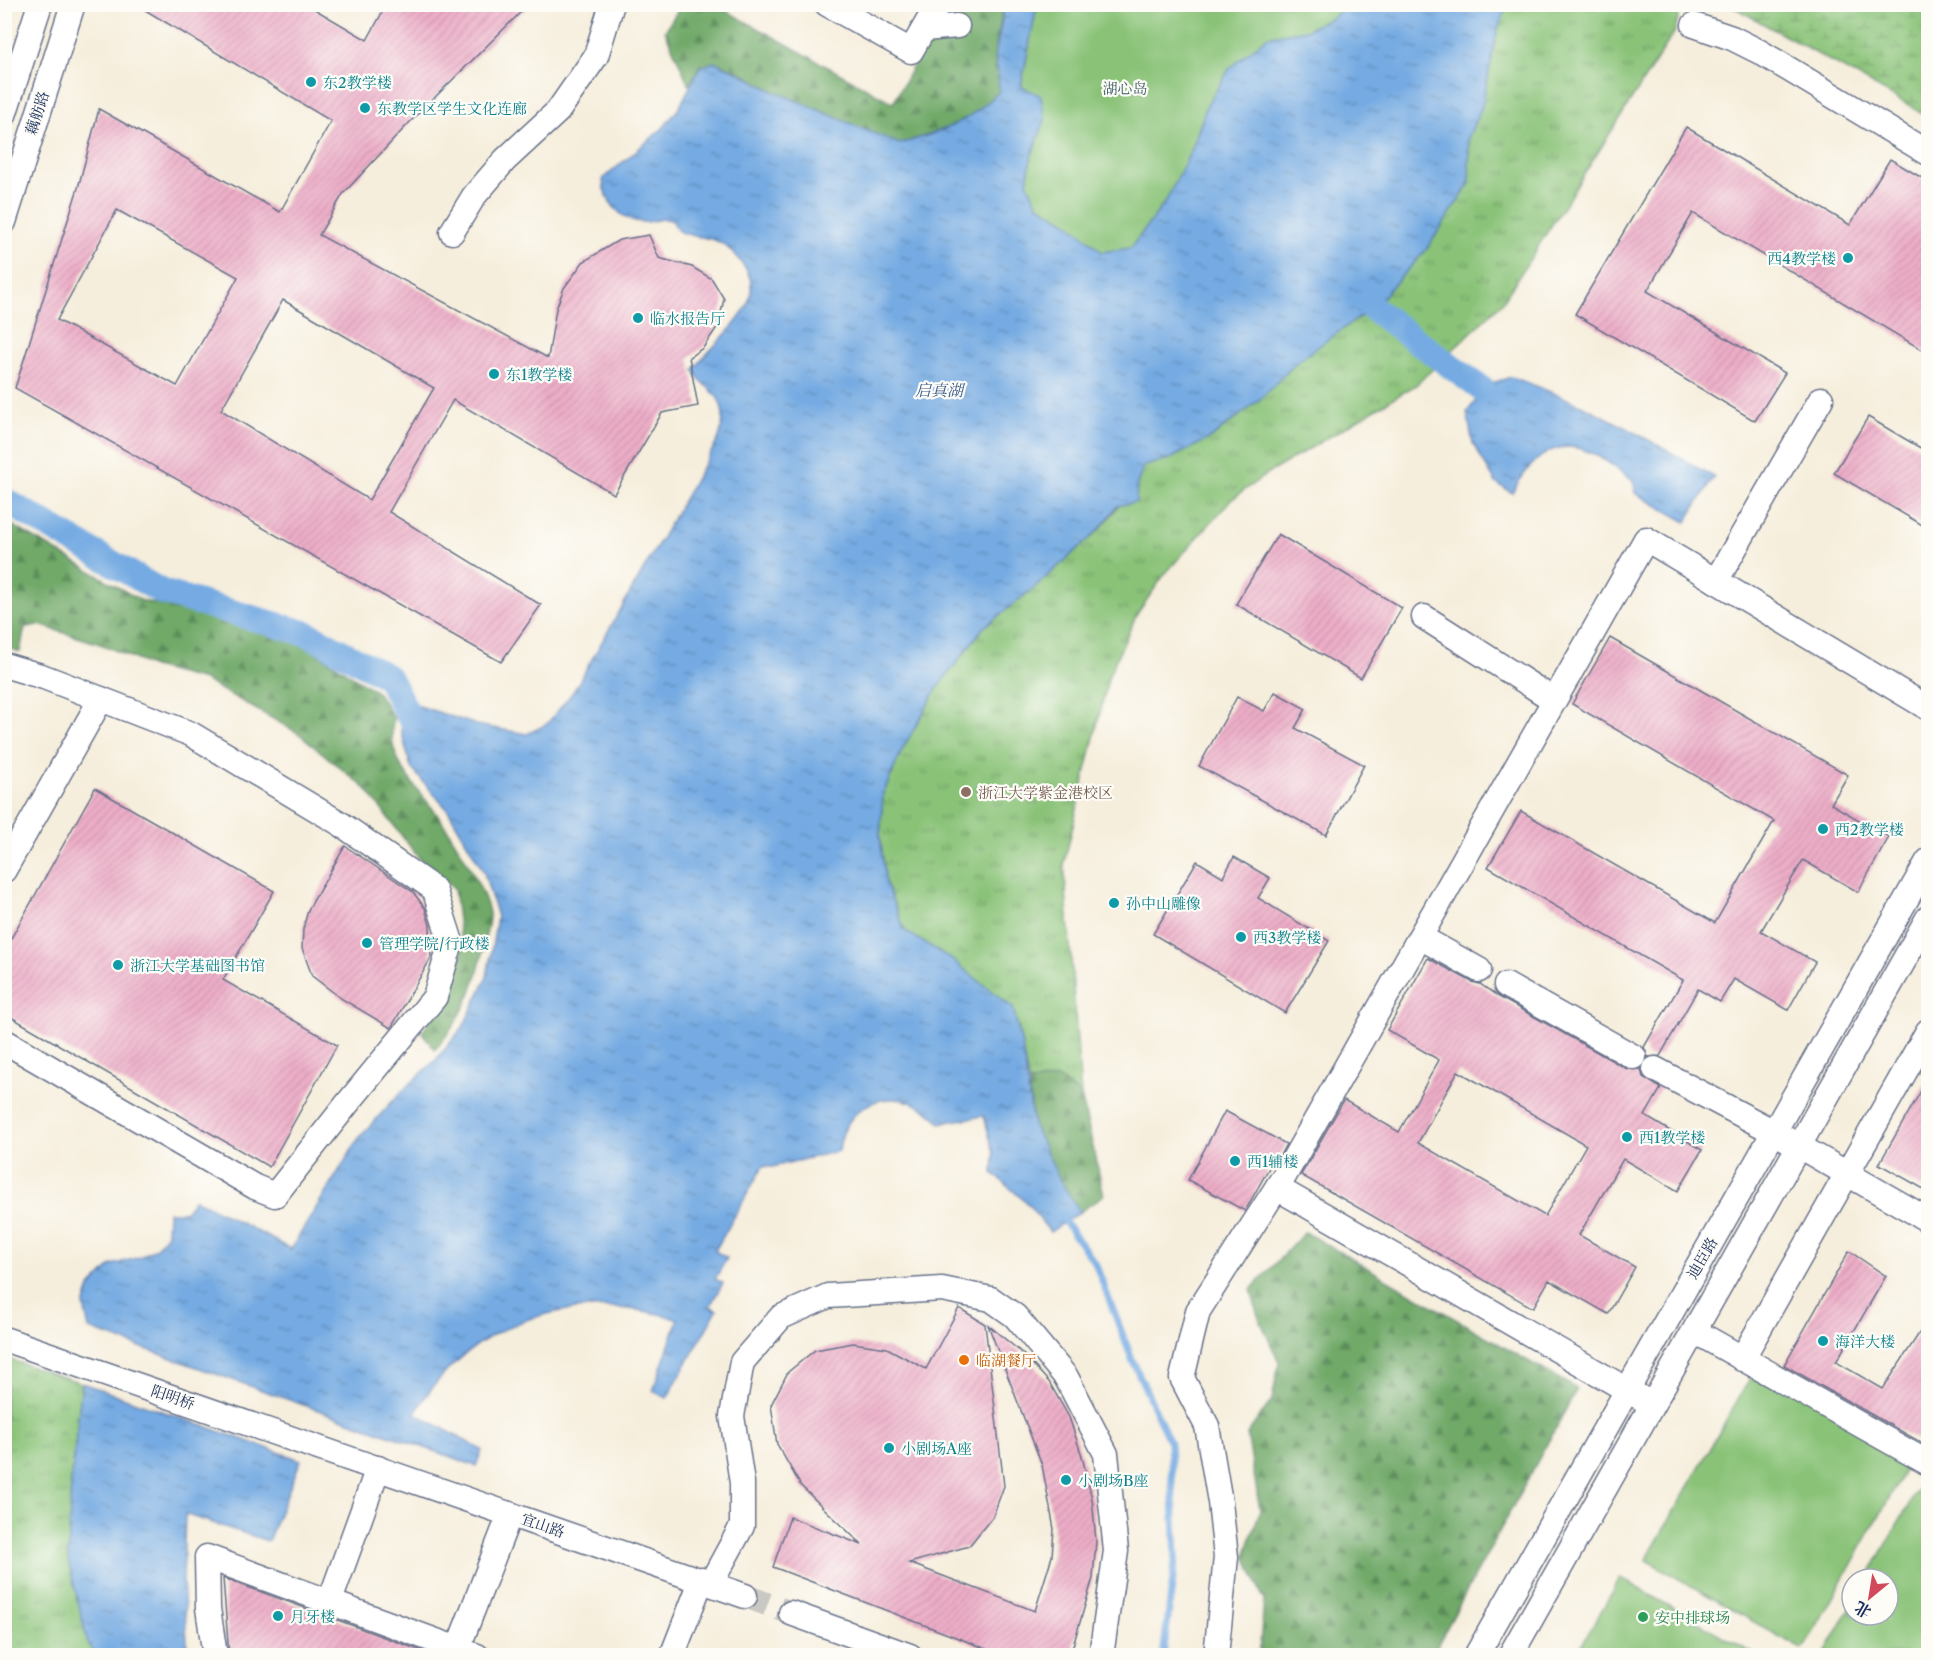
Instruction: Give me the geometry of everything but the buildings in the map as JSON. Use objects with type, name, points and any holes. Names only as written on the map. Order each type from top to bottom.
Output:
[{"type":"street","name":"藕舫路","points":[[4,115],[40,4]]},
{"type":"street","name":"藕舫路","points":[[4,222],[73,4]]},
{"type":"street","points":[[452,232],[474,196],[497,169],[558,111],[596,56],[612,4]]},
{"type":"street","points":[[827,4],[911,51],[938,4]]},
{"type":"street","points":[[1694,25],[1732,38],[1760,52],[1929,153]]},
{"type":"street","points":[[924,28],[957,26]]},
{"type":"street","points":[[1716,581],[1821,399]]},
{"type":"street","points":[[1216,1656],[1226,1557],[1220,1502],[1207,1426],[1182,1378],[1198,1311],[1277,1188],[1646,539],[1929,708]]},
{"type":"street","points":[[1424,617],[1554,700]]},
{"type":"street","points":[[4,665],[191,734],[317,810],[434,889],[451,942],[435,997],[275,1195],[255,1187],[4,1041]]},
{"type":"street","points":[[6,862],[101,699]]},
{"type":"street","name":"迪臣路","points":[[1476,1656],[1929,861]]},
{"type":"street","name":"迪臣路","points":[[1510,1656],[1929,918]]},
{"type":"street","points":[[1420,937],[1479,970]]},
{"type":"street","points":[[1506,985],[1635,1057]]},
{"type":"street","points":[[1742,1359],[1929,1031]]},
{"type":"street","points":[[1655,1069],[1774,1132],[1929,1220]]},
{"type":"street","points":[[1277,1188],[1653,1405]]},
{"type":"street","points":[[672,1656],[706,1581],[742,1526],[742,1483],[732,1416],[742,1362],[781,1317],[828,1296],[942,1289],[991,1299],[1015,1316],[1066,1377],[1106,1454],[1116,1551],[1101,1656]]},
{"type":"street","points":[[1696,1332],[1929,1463]]},
{"type":"street","name":"阳明桥","points":[[4,1339],[340,1456]]},
{"type":"street","name":"宜山路","points":[[340,1456],[745,1596]]},
{"type":"street","points":[[330,1601],[378,1468]]},
{"type":"street","points":[[215,1656],[208,1608],[207,1557],[468,1652],[510,1514]]},
{"type":"street","points":[[790,1613],[873,1650],[910,1656]]},
{"type":"green space","points":[[681,5],[716,5],[893,103],[946,5],[992,5],[1003,8],[995,55],[1000,91],[977,111],[954,125],[899,144],[773,91],[715,62],[700,67],[689,85],[665,31]]},
{"type":"green space","name":"湖心岛","points":[[1037,5],[1346,5],[1334,17],[1306,30],[1267,37],[1207,105],[1192,149],[1166,201],[1131,248],[1102,252],[1070,224],[1038,205],[1027,183],[1031,157],[1045,120],[1021,87]]},
{"type":"green space","points":[[1507,5],[1682,5],[1674,33],[1502,303],[1416,385],[1267,474],[1231,500],[1164,575],[1137,614],[1109,675],[1064,863],[1081,1095],[1058,1078],[1029,1083],[1013,1008],[951,959],[905,931],[886,884],[880,836],[883,794],[902,750],[938,687],[983,628],[1035,587],[1099,530],[1137,484],[1144,466],[1172,458],[1212,437],[1259,400],[1298,361],[1372,308],[1426,250],[1470,183],[1468,138],[1482,106],[1497,32]]},
{"type":"green space","points":[[1730,5],[1928,5],[1928,116]]},
{"type":"green space","points":[[5,521],[140,600],[218,618],[305,645],[378,693],[394,718],[393,745],[403,769],[458,847],[481,890],[489,913],[482,956],[474,985],[462,1012],[435,1050],[422,1032],[454,987],[462,952],[454,889],[418,857],[366,789],[298,733],[204,680],[153,667],[103,645],[39,625],[25,627],[20,652],[5,647]]},
{"type":"green space","points":[[1058,1078],[1081,1095],[1104,1195],[1080,1212],[1062,1184],[1033,1125],[1029,1083]]},
{"type":"green space","points":[[1305,1232],[1577,1389],[1432,1655],[1259,1655],[1264,1600],[1245,1556],[1260,1510],[1247,1434],[1272,1400],[1279,1363],[1257,1313],[1251,1289]]},
{"type":"green space","points":[[5,1358],[82,1383],[71,1482],[88,1644],[97,1655],[5,1656]]},
{"type":"green space","points":[[1757,1366],[1913,1456],[1850,1567],[1840,1567],[1840,1585],[1803,1650],[1646,1560]]},
{"type":"green space","points":[[1928,1471],[1928,1655],[1823,1656],[1840,1626],[1900,1627],[1900,1567],[1874,1567]]},
{"type":"green space","name":"安中排球场","points":[[1620,1578],[1756,1655],[1576,1655]]},
{"type":"water","name":"启真湖","points":[[1005,5],[1037,5],[1021,86],[1041,96],[1045,120],[1031,157],[1027,183],[1038,205],[1070,224],[1102,252],[1131,248],[1166,201],[1192,149],[1207,105],[1230,68],[1267,37],[1306,30],[1334,17],[1346,5],[1507,5],[1497,32],[1482,106],[1468,138],[1470,183],[1426,250],[1372,308],[1298,361],[1259,400],[1212,437],[1172,458],[1144,466],[1137,484],[1136,502],[1117,506],[1099,530],[1035,587],[983,628],[938,687],[902,750],[883,794],[880,836],[886,884],[905,931],[951,959],[1013,1008],[1022,1045],[1033,1125],[1062,1184],[1080,1212],[1050,1232],[1027,1203],[993,1173],[994,1154],[984,1116],[940,1123],[926,1110],[911,1102],[895,1099],[879,1101],[864,1107],[852,1117],[843,1132],[839,1151],[772,1167],[763,1166],[715,1251],[727,1258],[715,1279],[723,1283],[710,1306],[717,1310],[667,1398],[653,1391],[678,1319],[640,1310],[602,1307],[564,1310],[529,1319],[495,1334],[465,1354],[438,1381],[415,1413],[482,1450],[476,1466],[89,1329],[84,1306],[90,1287],[112,1265],[140,1257],[156,1248],[167,1234],[168,1212],[185,1212],[195,1199],[291,1249],[359,1138],[399,1094],[435,1061],[463,1027],[487,977],[497,917],[484,872],[448,810],[411,768],[401,730],[419,706],[477,725],[527,734],[547,724],[573,692],[718,440],[723,421],[720,403],[694,370],[737,320],[746,307],[751,292],[750,277],[741,262],[724,245],[712,239],[677,230],[673,221],[662,219],[645,222],[629,219],[615,209],[610,202],[603,179],[663,128],[679,108],[700,67],[715,62],[773,91],[899,144],[941,131],[977,111],[1000,91],[995,55]]},
{"type":"water","points":[[1511,377],[1590,409],[1714,477],[1686,522],[1635,493],[1634,482],[1599,457],[1583,450],[1568,447],[1554,449],[1540,457],[1526,472],[1512,493],[1496,483],[1473,444],[1467,412],[1489,384]]},
{"type":"water","points":[[82,1383],[301,1460],[268,1541],[185,1514],[183,1581],[188,1655],[97,1655],[88,1644],[68,1559],[71,1482]]},
{"type":"waterway","points":[[1372,308],[1483,390]]},
{"type":"waterway","points":[[4,500],[162,592],[308,634],[388,677],[410,718]]},
{"type":"waterway","points":[[1065,1222],[1095,1263],[1132,1359],[1170,1443],[1176,1555],[1163,1656]]},
{"type":"tunnel","points":[[745,1596],[791,1613]]},
{"type":"place","name":"东2教学楼","points":[[311,82]]},
{"type":"place","name":"东教学区学生文化连廊","points":[[365,108]]},
{"type":"place","name":"西4教学楼","points":[[1848,258]]},
{"type":"place","name":"临水报告厅","points":[[638,318]]},
{"type":"place","name":"东1教学楼","points":[[494,374]]},
{"type":"place","name":"浙江大学紫金港校区","points":[[966,792]]},
{"type":"place","name":"西2教学楼","points":[[1823,829]]},
{"type":"place","name":"孙中山雕像","points":[[1114,903]]},
{"type":"place","name":"西3教学楼","points":[[1241,937]]},
{"type":"place","name":"管理学院/行政楼","points":[[367,943]]},
{"type":"place","name":"浙江大学基础图书馆","points":[[118,965]]},
{"type":"place","name":"西1教学楼","points":[[1627,1137]]},
{"type":"place","name":"西1辅楼","points":[[1235,1161]]},
{"type":"place","name":"海洋大楼","points":[[1823,1341]]},
{"type":"place","name":"临湖餐厅","points":[[964,1360]]},
{"type":"place","name":"小剧场A座","points":[[889,1448]]},
{"type":"place","name":"小剧场B座","points":[[1066,1480]]},
{"type":"place","name":"月牙楼","points":[[278,1616]]},
{"type":"place","name":"安中排球场","points":[[1643,1617]]}]
